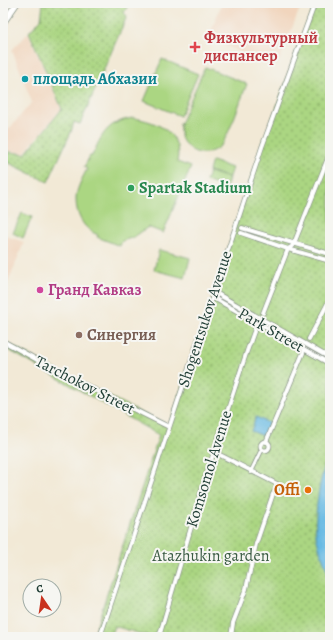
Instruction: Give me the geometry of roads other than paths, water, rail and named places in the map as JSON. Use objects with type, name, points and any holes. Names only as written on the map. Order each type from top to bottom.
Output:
[{"type":"main road","points":[[3,23],[17,3]]},
{"type":"street","name":"Shogentsukov Avenue","points":[[100,637],[264,139],[315,3]]},
{"type":"street","points":[[263,313],[288,249],[291,248],[293,244],[330,153]]},
{"type":"street","points":[[330,254],[242,231],[288,249],[330,261]]},
{"type":"street","name":"Park Street","points":[[214,292],[330,358]]},
{"type":"street","name":"Park Street","points":[[212,297],[330,364]]},
{"type":"street","points":[[309,339],[330,299]]},
{"type":"street","name":"Komsomol Avenue","points":[[158,637],[214,452],[256,326]]},
{"type":"street","name":"Tarchokov Street","points":[[3,341],[58,372],[169,427]]},
{"type":"street","points":[[251,472],[262,449],[260,446],[261,443],[266,442],[303,353]]},
{"type":"street","points":[[214,452],[279,485],[274,494],[256,544],[246,589],[233,623],[231,637]]},
{"type":"water","points":[[256,417],[269,423],[264,436],[251,431]]},
{"type":"water","points":[[330,453],[330,576],[318,544],[316,535],[316,516],[323,471]]},
{"type":"place","name":"Физкультурный диспансер","points":[[195,47]]},
{"type":"place","name":"площадь Абхазии","points":[[25,79]]},
{"type":"place","name":"Spartak Stadium","points":[[131,188]]},
{"type":"place","name":"Гранд Кавказ","points":[[40,290]]},
{"type":"place","name":"Синергия","points":[[79,335]]},
{"type":"place","name":"Offi","points":[[308,490]]},
{"type":"park label","name":"Atazhukin garden","points":[[211,556]]}]
